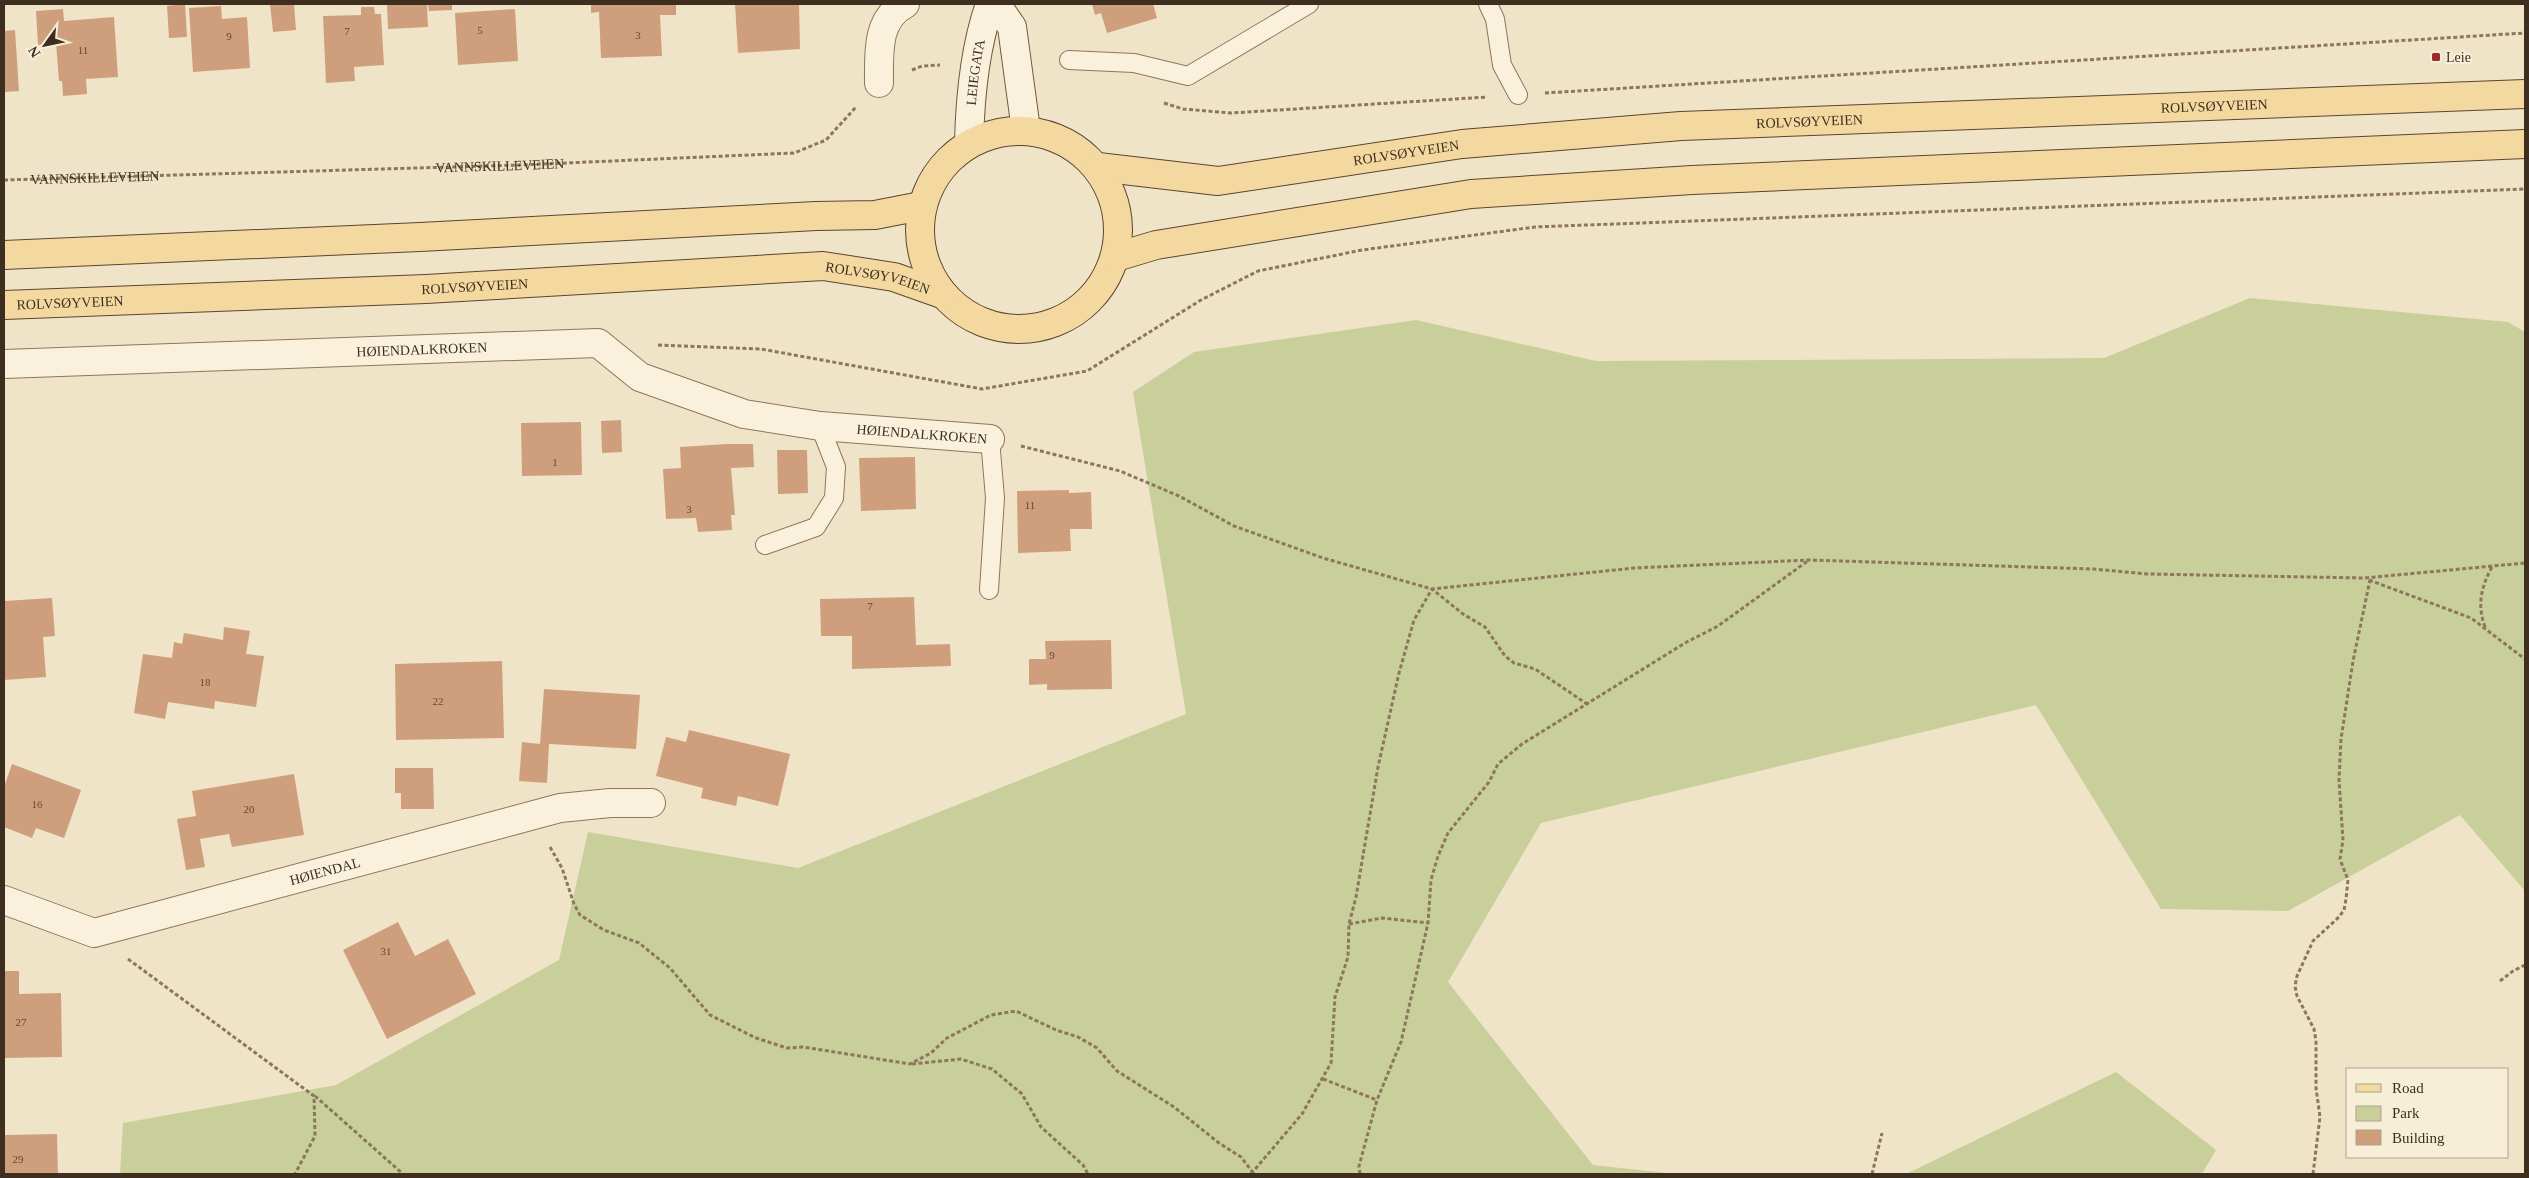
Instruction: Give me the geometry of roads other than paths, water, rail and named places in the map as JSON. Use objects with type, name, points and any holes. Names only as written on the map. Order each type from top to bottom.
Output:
[{"type":"main road","name":"ROLVSØYVEIEN","points":[[1098,167],[1218,181],[1462,144],[1681,126],[2525,94]]},
{"type":"main road","points":[[1026,130],[1065,141],[1098,167],[1118,210],[1116,257],[1101,290],[1074,315],[1041,329],[1004,330],[970,318],[942,294],[926,267],[919,237],[921,206],[939,170],[969,143],[996,132],[1026,130]]},
{"type":"main road","points":[[1116,257],[1156,245],[1471,194],[1692,180],[2525,144]]},
{"type":"main road","points":[[4,255],[410,238],[816,216],[876,215],[921,206]]},
{"type":"main road","name":"ROLVSØYVEIEN","points":[[4,305],[426,288],[823,266],[894,276],[942,294]]},
{"type":"street","points":[[879,83],[879,48],[884,24],[897,8],[905,4]]},
{"type":"street","name":"LEIEGATA","points":[[969,143],[969,118],[980,30],[990,4]]},
{"type":"street","points":[[996,4],[1012,27],[1026,130]]},
{"type":"street","name":"HØIENDALKROKEN","points":[[4,364],[598,343],[640,377],[744,414],[820,426],[990,438]]},
{"type":"street","name":"HØIENDAL","points":[[4,900],[94,933],[560,808],[610,803],[651,803]]},
{"type":"lane","points":[[1069,60],[1134,63],[1188,76],[1309,4]]},
{"type":"lane","points":[[1488,4],[1495,19],[1502,65],[1518,95]]},
{"type":"lane","points":[[765,545],[816,527],[834,498],[836,467],[820,426]]},
{"type":"lane","name":"HØIENDALKROKEN","points":[[989,590],[995,498],[990,438]]},
{"type":"place","name":"Leie","points":[[2436,57]]}]
